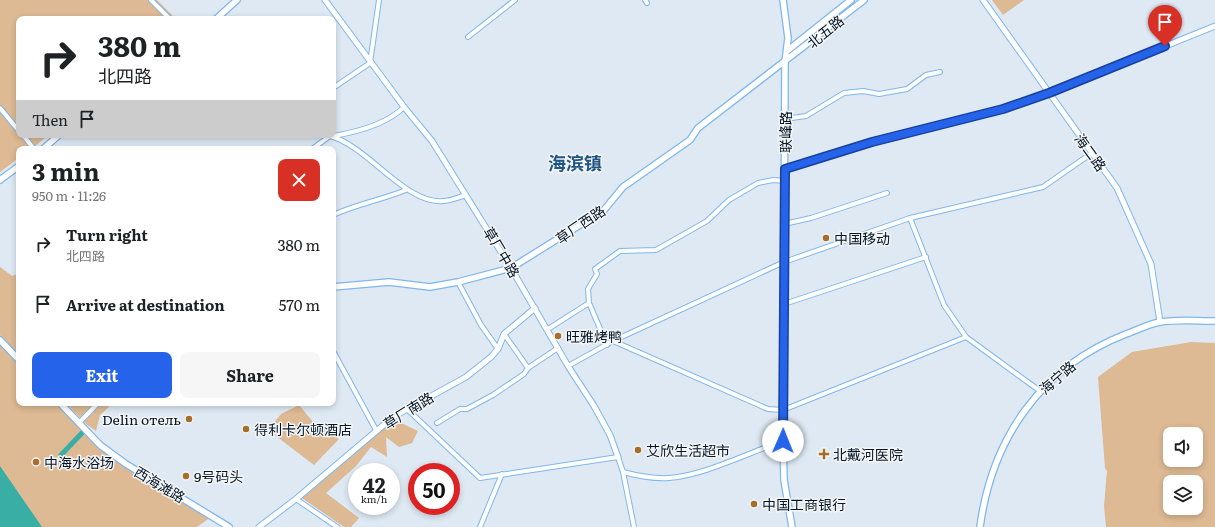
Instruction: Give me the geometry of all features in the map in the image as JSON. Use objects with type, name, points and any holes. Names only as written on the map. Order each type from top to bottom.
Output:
[{"type":"main road","points":[[219,16],[237,0]]},
{"type":"main road","name":"联峰路","points":[[783,0],[788,38],[785,62],[783,441],[784,480],[792,527]]},
{"type":"main road","name":"北五路","points":[[787,51],[851,0]]},
{"type":"main road","name":"北五路","points":[[785,62],[864,0]]},
{"type":"main road","name":"草厂西路","points":[[336,287],[389,282],[430,287],[458,282],[511,268],[604,210],[624,186],[690,140],[698,128],[785,62]]},
{"type":"main road","points":[[46,146],[56,138]]},
{"type":"main road","points":[[0,180],[16,168]]},
{"type":"main road","name":"海宁路","points":[[980,527],[983,504],[994,467],[1006,439],[1023,412],[1040,391],[1069,364],[1103,344],[1160,322],[1215,321]]},
{"type":"main road","points":[[0,340],[16,357]]},
{"type":"main road","name":"西海滩路","points":[[63,406],[100,445],[126,464],[229,527]]},
{"type":"street","points":[[151,0],[167,16]]},
{"type":"street","name":"草厂中路","points":[[325,0],[370,63],[432,140],[548,329],[568,366],[594,406],[607,429],[623,472],[634,527]]},
{"type":"street","points":[[336,86],[370,63],[379,0]]},
{"type":"street","points":[[468,38],[514,0]]},
{"type":"street","name":"海二路","points":[[984,0],[1117,188],[1151,264],[1160,322]]},
{"type":"street","points":[[785,169],[872,142],[1003,109],[1049,93],[1215,26]]},
{"type":"street","points":[[785,119],[806,116],[844,93],[863,91],[879,94],[907,89],[926,75],[940,72]]},
{"type":"street","points":[[336,135],[370,127],[395,116],[404,107]]},
{"type":"street","points":[[0,108],[16,127]]},
{"type":"street","points":[[25,138],[32,146]]},
{"type":"street","points":[[316,146],[327,138]]},
{"type":"street","points":[[336,138],[342,139],[378,165],[406,190],[425,198],[442,202],[466,195]]},
{"type":"street","points":[[568,366],[613,341],[784,262],[910,218],[1043,187],[1092,153]]},
{"type":"street","points":[[607,345],[589,303],[588,289],[597,274],[595,269],[620,251],[656,250],[707,221],[729,200],[758,183],[773,180],[785,181]]},
{"type":"street","points":[[336,214],[364,202],[389,197],[406,190]]},
{"type":"street","points":[[784,224],[811,218],[887,193]]},
{"type":"street","points":[[910,218],[944,305],[966,337],[1040,391]]},
{"type":"street","points":[[784,304],[926,256]]},
{"type":"street","points":[[458,282],[481,325],[498,349]]},
{"type":"street","points":[[548,329],[589,303]]},
{"type":"street","name":"草厂南路","points":[[259,527],[296,499],[393,417],[466,376],[491,357],[498,349],[504,334],[535,308]]},
{"type":"street","points":[[504,334],[528,368]]},
{"type":"street","points":[[613,341],[768,409],[783,410],[966,337]]},
{"type":"street","points":[[437,422],[460,409],[467,409],[493,395],[524,374],[528,368],[558,348]]},
{"type":"street","points":[[336,357],[376,430]]},
{"type":"street","points":[[78,423],[95,406]]},
{"type":"street","points":[[407,409],[480,478],[618,457]]},
{"type":"street","points":[[623,472],[644,477],[669,478],[705,470],[783,441]]},
{"type":"street","points":[[480,527],[502,474]]},
{"type":"street","points":[[296,499],[337,527]]},
{"type":"shaded area","points":[[0,0],[157,0],[173,16],[16,16],[16,138],[45,138],[35,146],[16,146],[16,160],[0,172]]},
{"type":"shaded area","points":[[992,0],[1024,0],[1003,15]]},
{"type":"shaded area","points":[[0,267],[12,276],[16,274],[16,352],[0,335]]},
{"type":"shaded area","points":[[1191,342],[1215,343],[1215,527],[1106,527],[1104,506],[1107,471],[1105,468],[1098,377],[1132,352]]},
{"type":"shaded area","points":[[0,343],[16,359],[16,406],[61,406],[96,442],[209,517],[197,527],[31,527],[0,479]]},
{"type":"shaded area","points":[[69,406],[110,406],[100,415],[96,431],[86,424]]},
{"type":"shaded area","points":[[300,406],[318,428],[328,430],[339,439],[314,465],[268,430],[281,414]]},
{"type":"shaded area","points":[[397,421],[418,431],[412,443],[399,447],[386,437],[387,457],[371,447],[358,463],[348,463],[348,473],[326,493],[348,510],[348,515],[355,515],[359,518],[351,527],[344,527],[302,498],[389,423]]},
{"type":"shaded area","points":[[0,466],[42,527],[0,527]]},
{"type":"waterway","points":[[61,455],[82,433]]},
{"type":"place","name":"中国移动","points":[[826,238]]},
{"type":"place","name":"旺雅烤鸭","points":[[558,336]]},
{"type":"place","name":"Delin отель","points":[[189,419]]},
{"type":"place","name":"得利卡尔顿酒店","points":[[246,429]]},
{"type":"place","name":"艾欣生活超市","points":[[638,450]]},
{"type":"place","name":"北戴河医院","points":[[824,454]]},
{"type":"place","name":"中海水浴场","points":[[36,462]]},
{"type":"place","name":"9号码头","points":[[186,476]]},
{"type":"place","name":"中国工商银行","points":[[754,504]]},
{"type":"district","name":"海滨镇","points":[[575,162]]},
{"type":"route","points":[[783,441],[785,169],[872,142],[1003,109],[1049,93],[1165,46]]}]
